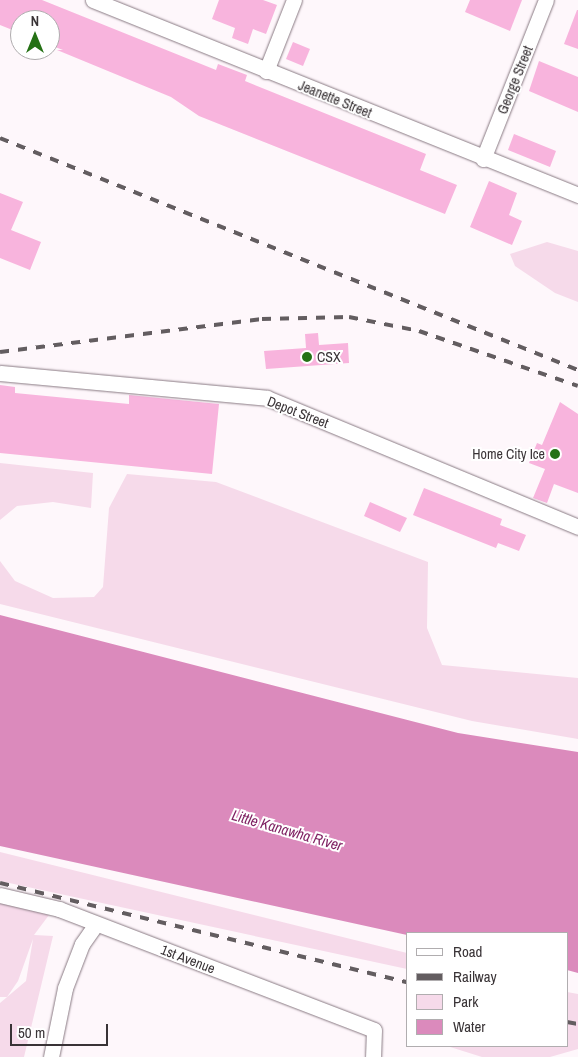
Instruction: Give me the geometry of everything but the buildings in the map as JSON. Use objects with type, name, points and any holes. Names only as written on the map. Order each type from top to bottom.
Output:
[{"type":"street","name":"Jeanette Street","points":[[93,0],[483,159],[578,195]]},
{"type":"street","points":[[266,71],[294,0]]},
{"type":"street","name":"George Street","points":[[483,159],[546,0]]},
{"type":"street","name":"Depot Street","points":[[0,372],[267,398],[578,527]]},
{"type":"street","name":"1st Avenue","points":[[0,895],[59,909],[374,1030],[373,1057]]},
{"type":"street","points":[[51,1057],[65,988],[82,944],[96,924]]},
{"type":"green space","points":[[547,242],[578,251],[578,302],[555,293],[515,266],[510,254]]},
{"type":"green space","points":[[0,463],[93,473],[91,508],[53,502],[17,506],[0,520]]},
{"type":"green space","points":[[127,474],[216,482],[428,562],[427,628],[442,665],[578,678],[578,739],[472,721],[0,604],[0,561],[15,581],[53,598],[94,597],[103,587],[109,508]]},
{"type":"green space","points":[[0,852],[406,953],[406,969],[0,881]]},
{"type":"green space","points":[[0,902],[49,915],[34,935],[53,936],[24,1057],[0,1057],[0,1003],[26,981],[33,939],[18,981],[7,997],[0,997]]},
{"type":"green space","points":[[568,992],[578,994],[578,1049],[550,1057],[482,1057],[450,1047],[568,1047]]},
{"type":"water","name":"Little Kanawha River","points":[[0,615],[458,733],[578,752],[578,973],[568,970],[568,932],[406,932],[406,935],[0,846]]},
{"type":"railway","points":[[0,138],[578,370]]},
{"type":"railway","points":[[0,352],[262,319],[349,317],[419,331],[578,386]]},
{"type":"railway","points":[[0,883],[406,982]]},
{"type":"railway","points":[[568,1022],[578,1024]]},
{"type":"place","name":"CSX","points":[[307,357]]},
{"type":"place","name":"Home City Ice","points":[[555,454]]}]
